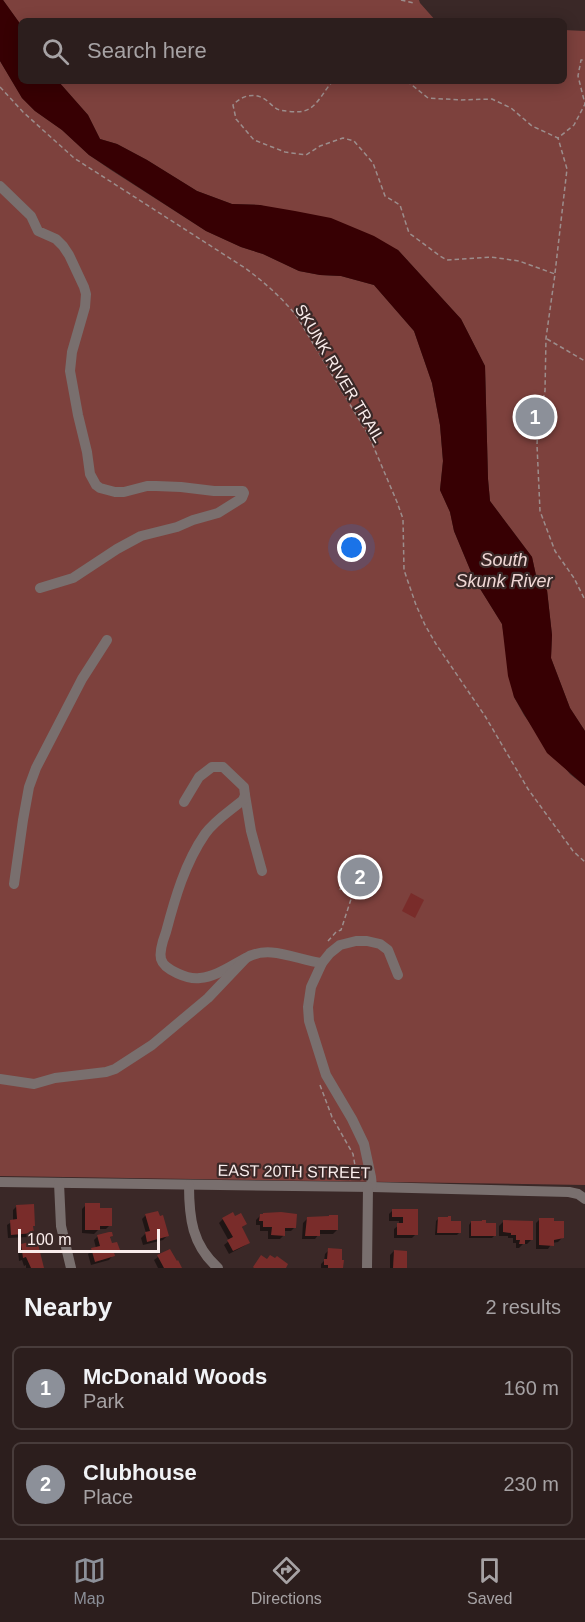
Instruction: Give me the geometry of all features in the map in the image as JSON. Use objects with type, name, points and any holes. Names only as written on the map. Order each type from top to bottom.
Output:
[{"type":"street","points":[[0,186],[31,216],[38,231],[56,239],[63,246],[84,286],[85,307],[72,352],[70,371],[90,474],[96,485],[115,492],[147,486],[166,486],[244,493],[242,498],[218,513],[141,536],[73,578],[40,588]]},
{"type":"street","points":[[14,884],[29,787],[36,768],[82,679],[107,640]]},
{"type":"street","points":[[184,802],[199,777],[212,767],[223,767],[244,788],[251,831],[262,871]]},
{"type":"street","points":[[245,795],[243,800],[205,834],[186,867],[160,953],[161,961],[166,967],[185,977],[194,978],[213,974],[253,954],[275,952],[322,963]]},
{"type":"street","points":[[367,1268],[372,1177],[364,1144],[326,1075],[309,1021],[308,1007],[311,987],[322,963],[340,945],[367,940],[380,944],[388,951],[398,975]]},
{"type":"street","points":[[0,1079],[34,1084],[56,1078],[115,1069],[152,1045],[208,998],[246,958]]},
{"type":"street","name":"EAST 20TH STREET","points":[[0,1182],[569,1192],[585,1199]]},
{"type":"street","points":[[59,1183],[62,1226],[71,1268]]},
{"type":"street","points":[[189,1185],[189,1207],[194,1236],[208,1259],[218,1268]]},
{"type":"path","points":[[400,0],[414,3]]},
{"type":"path","points":[[558,138],[574,125],[585,104],[578,76],[581,60],[585,60]]},
{"type":"path","points":[[330,84],[315,104],[304,111],[278,111],[264,98],[254,94],[238,99],[233,105],[236,119],[254,140],[285,152],[306,155],[320,146],[343,138],[354,141],[373,163],[385,196],[400,205],[409,234],[447,260],[501,258],[519,261],[555,274]]},
{"type":"path","points":[[410,84],[428,98],[492,99],[511,108],[532,126],[558,138],[567,169],[546,338],[545,392],[538,423],[540,511],[555,551],[574,578],[585,600]]},
{"type":"path","name":"SKUNK RIVER TRAIL","points":[[0,87],[23,112],[74,158],[245,268],[263,281],[296,315],[369,436],[397,502],[405,533],[404,570],[425,625],[485,716],[528,789],[573,851],[585,862]]},
{"type":"path","points":[[546,338],[585,361]]},
{"type":"path","points":[[327,942],[341,930],[353,894],[340,891],[347,867],[351,867]]},
{"type":"path","points":[[319,1084],[332,1117],[353,1155],[357,1182]]},
{"type":"shaded area","points":[[3,0],[419,0],[433,18],[18,18],[18,21]]},
{"type":"shaded area","points":[[567,30],[585,31],[585,731],[570,708],[551,658],[552,635],[547,590],[537,580],[532,557],[490,501],[485,366],[461,319],[398,250],[260,205],[232,204],[197,191],[147,160],[117,144],[100,139],[88,115],[61,84],[567,84]]},
{"type":"shaded area","points":[[0,61],[22,98],[35,111],[111,170],[206,231],[241,247],[263,254],[299,271],[341,276],[374,285],[414,331],[432,383],[440,425],[443,461],[440,490],[474,579],[502,624],[514,697],[536,732],[570,774],[585,786],[585,1185],[0,1176]]},
{"type":"water","name":"South Skunk River","points":[[0,0],[3,0],[18,21],[18,84],[61,84],[88,115],[100,139],[117,144],[147,160],[197,191],[232,204],[260,205],[331,218],[374,236],[398,250],[461,319],[485,366],[490,501],[532,557],[537,580],[547,590],[552,635],[551,658],[570,708],[585,731],[585,786],[547,753],[514,697],[508,676],[502,624],[474,579],[440,490],[443,461],[440,425],[432,383],[414,331],[374,285],[341,276],[299,271],[263,254],[241,247],[206,231],[89,155],[22,98],[0,61]]},
{"type":"building","points":[[354,857],[370,863],[369,866],[375,868],[368,889],[363,887],[361,892],[357,891],[356,894],[348,892],[349,889],[344,887]]},
{"type":"building","points":[[411,893],[424,900],[415,918],[402,911]]},
{"type":"building","points":[[85,1203],[100,1203],[100,1208],[112,1208],[112,1226],[100,1226],[100,1230],[85,1230]]},
{"type":"building","points":[[34,1204],[34,1233],[11,1235],[10,1220],[17,1219],[16,1205]]},
{"type":"building","points":[[392,1209],[418,1209],[418,1235],[397,1235],[397,1223],[403,1223],[403,1217],[392,1217]]},
{"type":"building","points":[[158,1211],[160,1216],[163,1215],[169,1236],[147,1242],[145,1232],[150,1231],[145,1214]]},
{"type":"building","points":[[233,1212],[235,1216],[241,1213],[247,1224],[242,1227],[250,1243],[233,1251],[227,1240],[233,1237],[222,1218]]},
{"type":"building","points":[[281,1212],[297,1214],[296,1228],[285,1228],[285,1236],[271,1235],[272,1227],[263,1227],[263,1221],[259,1221],[260,1214]]},
{"type":"building","points":[[338,1215],[338,1230],[320,1230],[320,1236],[305,1236],[307,1217]]},
{"type":"building","points":[[451,1216],[451,1221],[461,1221],[461,1233],[437,1233],[438,1217]]},
{"type":"building","points":[[539,1218],[564,1221],[564,1238],[554,1240],[554,1246],[539,1245]]},
{"type":"building","points":[[486,1220],[486,1223],[496,1223],[496,1236],[471,1236],[471,1221]]},
{"type":"building","points":[[503,1220],[533,1221],[533,1240],[525,1240],[525,1244],[519,1244],[520,1240],[516,1240],[516,1235],[503,1232]]},
{"type":"building","points":[[112,1232],[113,1236],[110,1237],[112,1243],[117,1242],[120,1250],[114,1252],[115,1256],[95,1262],[91,1248],[100,1246],[97,1235]]},
{"type":"building","points":[[37,1240],[44,1268],[31,1268],[26,1257],[23,1258],[21,1244]]},
{"type":"building","points":[[328,1248],[342,1249],[343,1268],[328,1268],[328,1265],[324,1265]]},
{"type":"building","points":[[170,1249],[182,1268],[164,1268],[157,1255]]},
{"type":"building","points":[[394,1250],[407,1251],[407,1268],[393,1268]]},
{"type":"building","points":[[261,1255],[267,1259],[270,1255],[275,1258],[277,1256],[288,1264],[286,1268],[254,1268]]},
{"type":"place","name":"McDonald Woods","points":[[535,417]]},
{"type":"place","name":"Clubhouse","points":[[360,877]]}]
